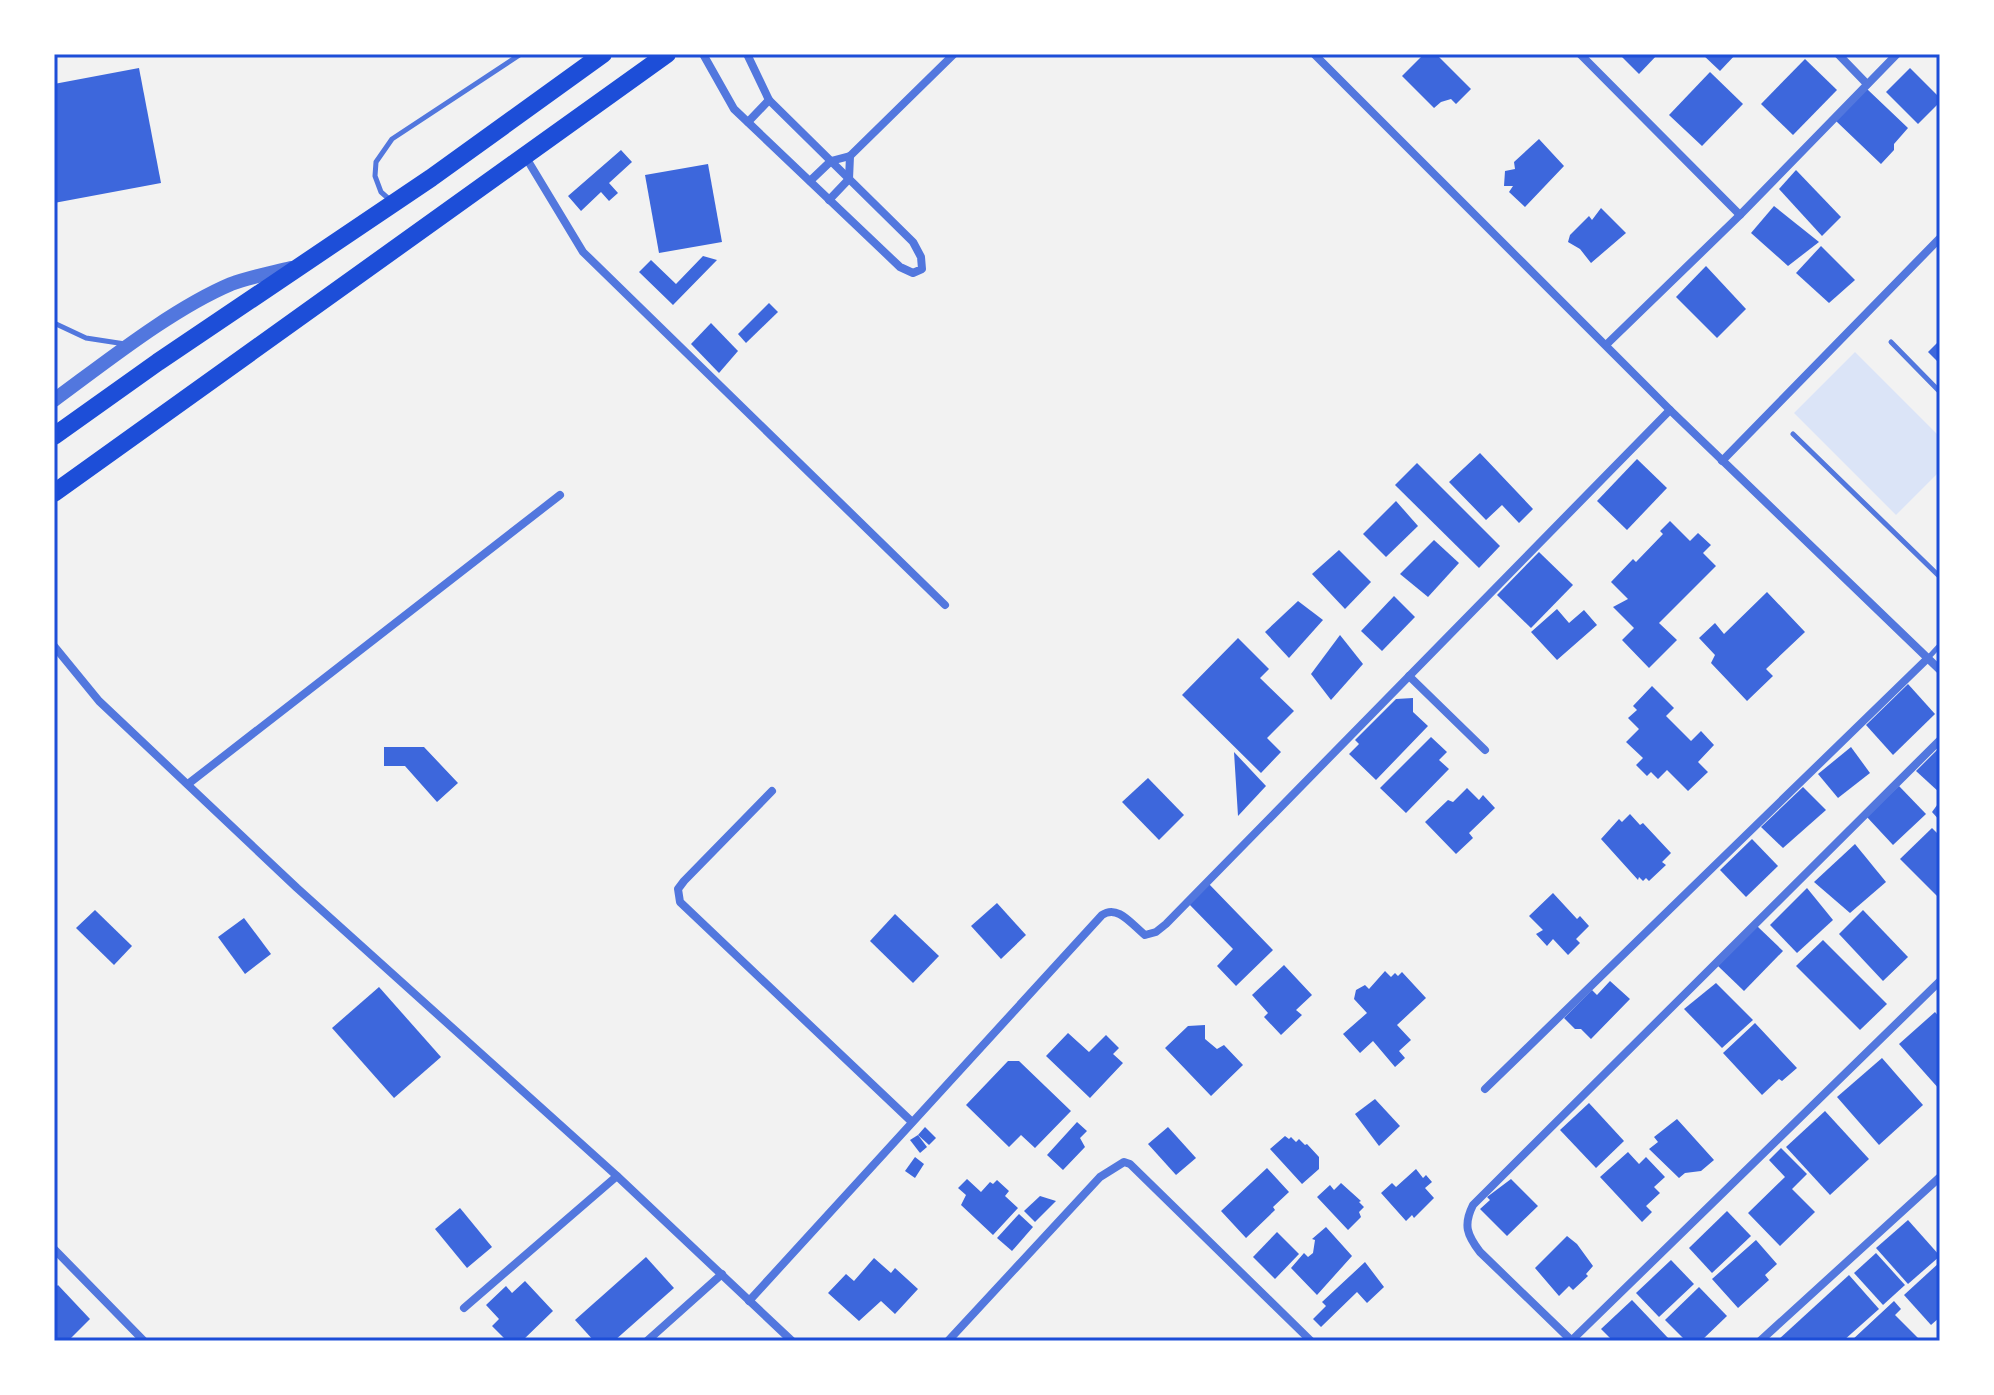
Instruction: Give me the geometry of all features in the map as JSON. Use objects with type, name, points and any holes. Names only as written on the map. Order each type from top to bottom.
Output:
[{"type":"highway","points":[[54,436],[431,178],[603,54]]},
{"type":"highway","points":[[54,493],[667,54]]},
{"type":"street","points":[[703,54],[734,109],[900,267],[913,273],[922,269],[921,257],[913,242],[769,100],[747,54]]},
{"type":"street","points":[[810,181],[831,161],[850,156],[954,54]]},
{"type":"street","points":[[1314,54],[1670,410],[1940,670]]},
{"type":"street","points":[[1580,54],[1740,215]]},
{"type":"street","points":[[1838,54],[1867,84]]},
{"type":"street","points":[[1607,344],[1740,215],[1897,54]]},
{"type":"street","points":[[748,122],[769,100]]},
{"type":"street","points":[[525,156],[583,252],[945,605]]},
{"type":"street","points":[[829,200],[849,179],[850,156]]},
{"type":"street","points":[[1722,461],[1940,238]]},
{"type":"street","points":[[54,400],[130,344],[202,299],[232,284],[307,263]]},
{"type":"street","points":[[749,1301],[1102,915],[1114,910],[1145,935],[1156,932],[1670,410]]},
{"type":"street","points":[[188,784],[560,495]]},
{"type":"street","points":[[54,646],[99,701],[297,888],[617,1176],[792,1341]]},
{"type":"street","points":[[1485,1089],[1928,658]]},
{"type":"street","points":[[1409,676],[1485,750]]},
{"type":"street","points":[[1940,740],[1473,1205],[1467,1217],[1470,1239],[1571,1341],[1940,981]]},
{"type":"street","points":[[772,791],[684,881],[678,889],[680,902],[912,1122]]},
{"type":"street","points":[[948,1341],[1100,1177],[1124,1162],[1130,1164],[1311,1341]]},
{"type":"street","points":[[464,1308],[617,1176]]},
{"type":"street","points":[[1760,1341],[1940,1177]]},
{"type":"street","points":[[54,1249],[144,1341]]},
{"type":"street","points":[[647,1341],[722,1274]]},
{"type":"lane","points":[[393,202],[381,192],[375,176],[376,162],[383,149],[404,131],[521,54]]},
{"type":"lane","points":[[54,323],[86,338],[130,344]]},
{"type":"lane","points":[[1891,342],[1940,392]]},
{"type":"lane","points":[[1793,434],[1940,577]]},
{"type":"lane","points":[[1928,658],[1940,645]]},
{"type":"shaded area","points":[[1855,352],[1940,437],[1940,471],[1896,515],[1794,413]]},
{"type":"building","points":[[1424,54],[1436,54],[1471,89],[1456,104],[1451,99],[1434,108],[1402,76]]},
{"type":"building","points":[[1619,54],[1658,54],[1639,74]]},
{"type":"building","points":[[1702,54],[1736,54],[1720,71]]},
{"type":"building","points":[[1805,59],[1837,90],[1793,135],[1761,104]]},
{"type":"building","points":[[139,68],[161,183],[54,203],[54,84]]},
{"type":"building","points":[[1910,68],[1940,98],[1940,102],[1918,124],[1886,92]]},
{"type":"building","points":[[1710,72],[1743,104],[1702,146],[1669,115]]},
{"type":"building","points":[[1867,89],[1908,128],[1881,164],[1836,121]]},
{"type":"building","points":[[1539,139],[1564,166],[1525,207],[1509,192],[1513,186],[1504,186],[1505,171],[1515,169],[1514,162]]},
{"type":"building","points":[[621,150],[632,162],[609,183],[618,193],[609,201],[601,192],[581,211],[568,196]]},
{"type":"building","points":[[708,164],[722,242],[659,253],[645,175]]},
{"type":"building","points":[[1796,170],[1841,217],[1822,236],[1779,189]]},
{"type":"building","points":[[1774,206],[1819,242],[1788,266],[1751,233]]},
{"type":"building","points":[[1601,208],[1626,233],[1591,263],[1580,249],[1568,242],[1570,235],[1589,216],[1592,220]]},
{"type":"building","points":[[1821,246],[1855,280],[1829,303],[1796,273]]},
{"type":"building","points":[[703,256],[717,260],[673,305],[639,272],[651,260],[676,284]]},
{"type":"building","points":[[1706,266],[1746,309],[1717,338],[1676,297]]},
{"type":"building","points":[[769,303],[778,312],[746,343],[738,334]]},
{"type":"building","points":[[711,323],[738,351],[719,373],[691,344]]},
{"type":"building","points":[[1940,340],[1940,364],[1928,352]]},
{"type":"building","points":[[1480,453],[1533,509],[1519,523],[1502,505],[1486,520],[1449,482]]},
{"type":"building","points":[[1637,459],[1667,488],[1627,530],[1597,501]]},
{"type":"building","points":[[1417,463],[1500,546],[1479,568],[1395,485]]},
{"type":"building","points":[[1396,501],[1418,526],[1386,557],[1363,534]]},
{"type":"building","points":[[1670,521],[1690,541],[1698,533],[1711,545],[1703,553],[1716,566],[1659,623],[1677,640],[1649,668],[1622,640],[1634,628],[1613,607],[1628,599],[1611,582],[1633,559],[1636,562],[1663,534],[1660,531]]},
{"type":"building","points":[[1434,540],[1459,563],[1428,597],[1400,574]]},
{"type":"building","points":[[1339,550],[1371,582],[1345,609],[1312,574]]},
{"type":"building","points":[[1539,552],[1573,585],[1531,628],[1497,595]]},
{"type":"building","points":[[1767,592],[1805,632],[1766,669],[1773,676],[1747,701],[1711,663],[1715,655],[1699,638],[1715,623],[1724,634]]},
{"type":"building","points":[[1394,596],[1415,617],[1382,651],[1361,631]]},
{"type":"building","points":[[1298,601],[1323,620],[1289,658],[1265,632]]},
{"type":"building","points":[[1557,609],[1569,623],[1584,610],[1597,625],[1557,660],[1531,632]]},
{"type":"building","points":[[1340,635],[1363,664],[1331,700],[1311,674]]},
{"type":"building","points":[[1238,638],[1269,669],[1260,678],[1294,711],[1267,738],[1281,752],[1261,773],[1182,695]]},
{"type":"building","points":[[1908,684],[1935,714],[1893,755],[1866,725]]},
{"type":"building","points":[[1652,686],[1674,708],[1666,716],[1691,741],[1701,731],[1714,745],[1698,762],[1708,772],[1688,791],[1667,770],[1658,779],[1651,772],[1647,776],[1636,765],[1643,758],[1626,742],[1639,729],[1628,718],[1637,710],[1633,706]]},
{"type":"building","points":[[1413,698],[1413,712],[1428,726],[1376,780],[1349,754],[1359,744],[1355,740],[1396,699]]},
{"type":"building","points":[[1431,737],[1447,752],[1439,760],[1449,769],[1406,813],[1380,788]]},
{"type":"building","points":[[384,747],[424,747],[458,783],[437,802],[405,766],[384,766]]},
{"type":"building","points":[[1851,747],[1870,773],[1838,798],[1818,774]]},
{"type":"building","points":[[1940,747],[1940,793],[1916,771]]},
{"type":"building","points":[[1234,752],[1266,786],[1238,816]]},
{"type":"building","points":[[1148,778],[1184,815],[1159,840],[1122,802]]},
{"type":"building","points":[[1899,786],[1926,814],[1893,845],[1866,816]]},
{"type":"building","points":[[1803,787],[1826,810],[1783,848],[1761,827]]},
{"type":"building","points":[[1467,788],[1479,800],[1483,795],[1495,808],[1469,833],[1473,838],[1456,854],[1425,822],[1448,800],[1453,802]]},
{"type":"building","points":[[1940,801],[1940,821],[1932,812]]},
{"type":"building","points":[[1630,814],[1640,825],[1643,823],[1671,853],[1662,862],[1666,865],[1649,881],[1639,877],[1638,880],[1601,839],[1619,819],[1622,822]]},
{"type":"building","points":[[1932,828],[1940,836],[1940,899],[1900,859]]},
{"type":"building","points":[[1752,839],[1778,866],[1746,897],[1720,870]]},
{"type":"building","points":[[1855,844],[1886,882],[1850,913],[1814,882]]},
{"type":"building","points":[[1208,883],[1273,950],[1236,986],[1217,966],[1233,949],[1187,902]]},
{"type":"building","points":[[1807,888],[1833,920],[1797,953],[1770,925]]},
{"type":"building","points":[[1553,893],[1577,919],[1580,916],[1589,926],[1576,939],[1580,943],[1568,955],[1553,939],[1547,946],[1536,934],[1543,930],[1529,916]]},
{"type":"building","points":[[997,903],[1026,935],[1001,959],[971,926]]},
{"type":"building","points":[[95,910],[132,946],[114,965],[76,928]]},
{"type":"building","points":[[1863,910],[1908,957],[1883,981],[1839,934]]},
{"type":"building","points":[[895,914],[939,956],[913,983],[870,941]]},
{"type":"building","points":[[244,918],[271,954],[245,974],[218,937]]},
{"type":"building","points":[[1757,926],[1783,951],[1744,991],[1718,966]]},
{"type":"building","points":[[1823,940],[1887,1004],[1860,1030],[1796,966]]},
{"type":"building","points":[[1284,965],[1312,995],[1296,1010],[1302,1015],[1281,1035],[1264,1017],[1268,1013],[1252,995]]},
{"type":"building","points":[[1385,971],[1391,977],[1402,972],[1426,998],[1397,1025],[1411,1040],[1399,1051],[1405,1058],[1395,1067],[1373,1041],[1360,1053],[1343,1034],[1367,1013],[1354,999],[1356,990],[1365,985],[1369,989]]},
{"type":"building","points":[[1610,981],[1630,999],[1591,1039],[1564,1018],[1592,990],[1597,995]]},
{"type":"building","points":[[1716,983],[1753,1020],[1722,1048],[1684,1009]]},
{"type":"building","points":[[379,987],[441,1057],[394,1098],[332,1028]]},
{"type":"building","points":[[1935,1012],[1940,1018],[1940,1090],[1899,1044]]},
{"type":"building","points":[[1755,1023],[1797,1068],[1762,1095],[1723,1053]]},
{"type":"building","points":[[1205,1025],[1205,1039],[1217,1049],[1224,1045],[1243,1065],[1211,1096],[1165,1048],[1188,1026]]},
{"type":"building","points":[[1068,1033],[1089,1052],[1106,1035],[1119,1048],[1113,1054],[1123,1063],[1090,1098],[1046,1056]]},
{"type":"building","points":[[1882,1058],[1923,1105],[1879,1145],[1837,1097]]},
{"type":"building","points":[[1008,1061],[1019,1061],[1071,1111],[1035,1148],[1021,1135],[1009,1147],[966,1105]]},
{"type":"building","points":[[1375,1099],[1400,1126],[1379,1146],[1355,1114]]},
{"type":"building","points":[[1589,1103],[1624,1141],[1596,1168],[1560,1130]]},
{"type":"building","points":[[1825,1111],[1869,1159],[1830,1195],[1786,1147]]},
{"type":"building","points":[[1677,1119],[1714,1160],[1701,1171],[1685,1173],[1679,1178],[1649,1149],[1658,1142],[1654,1137]]},
{"type":"building","points":[[1077,1122],[1087,1131],[1080,1138],[1085,1147],[1063,1170],[1047,1155]]},
{"type":"building","points":[[925,1127],[936,1138],[929,1145],[918,1135]]},
{"type":"building","points":[[1168,1127],[1196,1158],[1176,1175],[1148,1144]]},
{"type":"building","points":[[918,1135],[927,1147],[920,1153],[910,1140]]},
{"type":"building","points":[[1285,1136],[1296,1142],[1299,1139],[1319,1157],[1319,1169],[1302,1184],[1270,1149]]},
{"type":"building","points":[[1781,1148],[1807,1174],[1792,1189],[1815,1212],[1780,1246],[1748,1213],[1785,1177],[1769,1160]]},
{"type":"building","points":[[1628,1152],[1639,1164],[1646,1157],[1665,1177],[1654,1187],[1660,1193],[1646,1206],[1652,1212],[1642,1222],[1600,1177]]},
{"type":"building","points":[[915,1157],[924,1164],[915,1178],[905,1171]]},
{"type":"building","points":[[1267,1168],[1289,1192],[1246,1238],[1221,1211]]},
{"type":"building","points":[[1416,1169],[1423,1178],[1426,1175],[1432,1182],[1425,1188],[1434,1198],[1414,1218],[1412,1215],[1406,1221],[1381,1193],[1392,1183],[1396,1187]]},
{"type":"building","points":[[967,1179],[981,1192],[990,1182],[993,1184],[997,1180],[1009,1191],[1005,1196],[1018,1208],[993,1235],[961,1205],[966,1195],[958,1188]]},
{"type":"building","points":[[1511,1179],[1538,1206],[1507,1236],[1480,1209],[1490,1200],[1487,1197]]},
{"type":"building","points":[[1341,1183],[1364,1207],[1359,1212],[1361,1217],[1348,1230],[1317,1197],[1330,1185],[1334,1190]]},
{"type":"building","points":[[1040,1196],[1056,1201],[1035,1222],[1024,1211]]},
{"type":"building","points":[[460,1208],[492,1247],[467,1268],[435,1229]]},
{"type":"building","points":[[1727,1211],[1751,1236],[1712,1273],[1689,1248]]},
{"type":"building","points":[[1019,1214],[1033,1227],[1012,1251],[997,1238]]},
{"type":"building","points":[[1908,1220],[1940,1256],[1908,1284],[1876,1248]]},
{"type":"building","points":[[1326,1227],[1352,1256],[1317,1295],[1291,1268],[1304,1253],[1308,1257],[1313,1253],[1315,1240],[1312,1239]]},
{"type":"building","points":[[1277,1232],[1299,1254],[1275,1279],[1253,1257]]},
{"type":"building","points":[[1567,1236],[1593,1266],[1586,1274],[1588,1276],[1573,1290],[1569,1286],[1559,1296],[1535,1268]]},
{"type":"building","points":[[1756,1240],[1777,1264],[1765,1275],[1769,1280],[1738,1308],[1712,1279]]},
{"type":"building","points":[[1876,1253],[1905,1285],[1883,1305],[1854,1273]]},
{"type":"building","points":[[646,1257],[674,1288],[614,1341],[594,1341],[575,1320]]},
{"type":"building","points":[[874,1258],[891,1273],[895,1268],[918,1289],[895,1314],[881,1301],[859,1321],[828,1293],[846,1274],[854,1281]]},
{"type":"building","points":[[1671,1260],[1694,1284],[1659,1317],[1636,1293]]},
{"type":"building","points":[[1365,1262],[1384,1287],[1367,1303],[1357,1292],[1321,1327],[1313,1319],[1326,1306],[1322,1302]]},
{"type":"building","points":[[1940,1262],[1940,1317],[1931,1325],[1904,1295]]},
{"type":"building","points":[[1849,1275],[1879,1309],[1843,1341],[1777,1341]]},
{"type":"building","points":[[525,1281],[553,1311],[522,1341],[507,1341],[492,1326],[499,1319],[486,1305],[506,1286],[512,1293]]},
{"type":"building","points":[[58,1285],[90,1319],[68,1341],[54,1341],[54,1289]]},
{"type":"building","points":[[1699,1287],[1727,1316],[1701,1341],[1686,1341],[1665,1320]]},
{"type":"building","points":[[1632,1300],[1669,1339],[1613,1341],[1601,1329]]},
{"type":"building","points":[[1894,1301],[1901,1309],[1895,1315],[1918,1338],[1915,1341],[1851,1341]]}]
